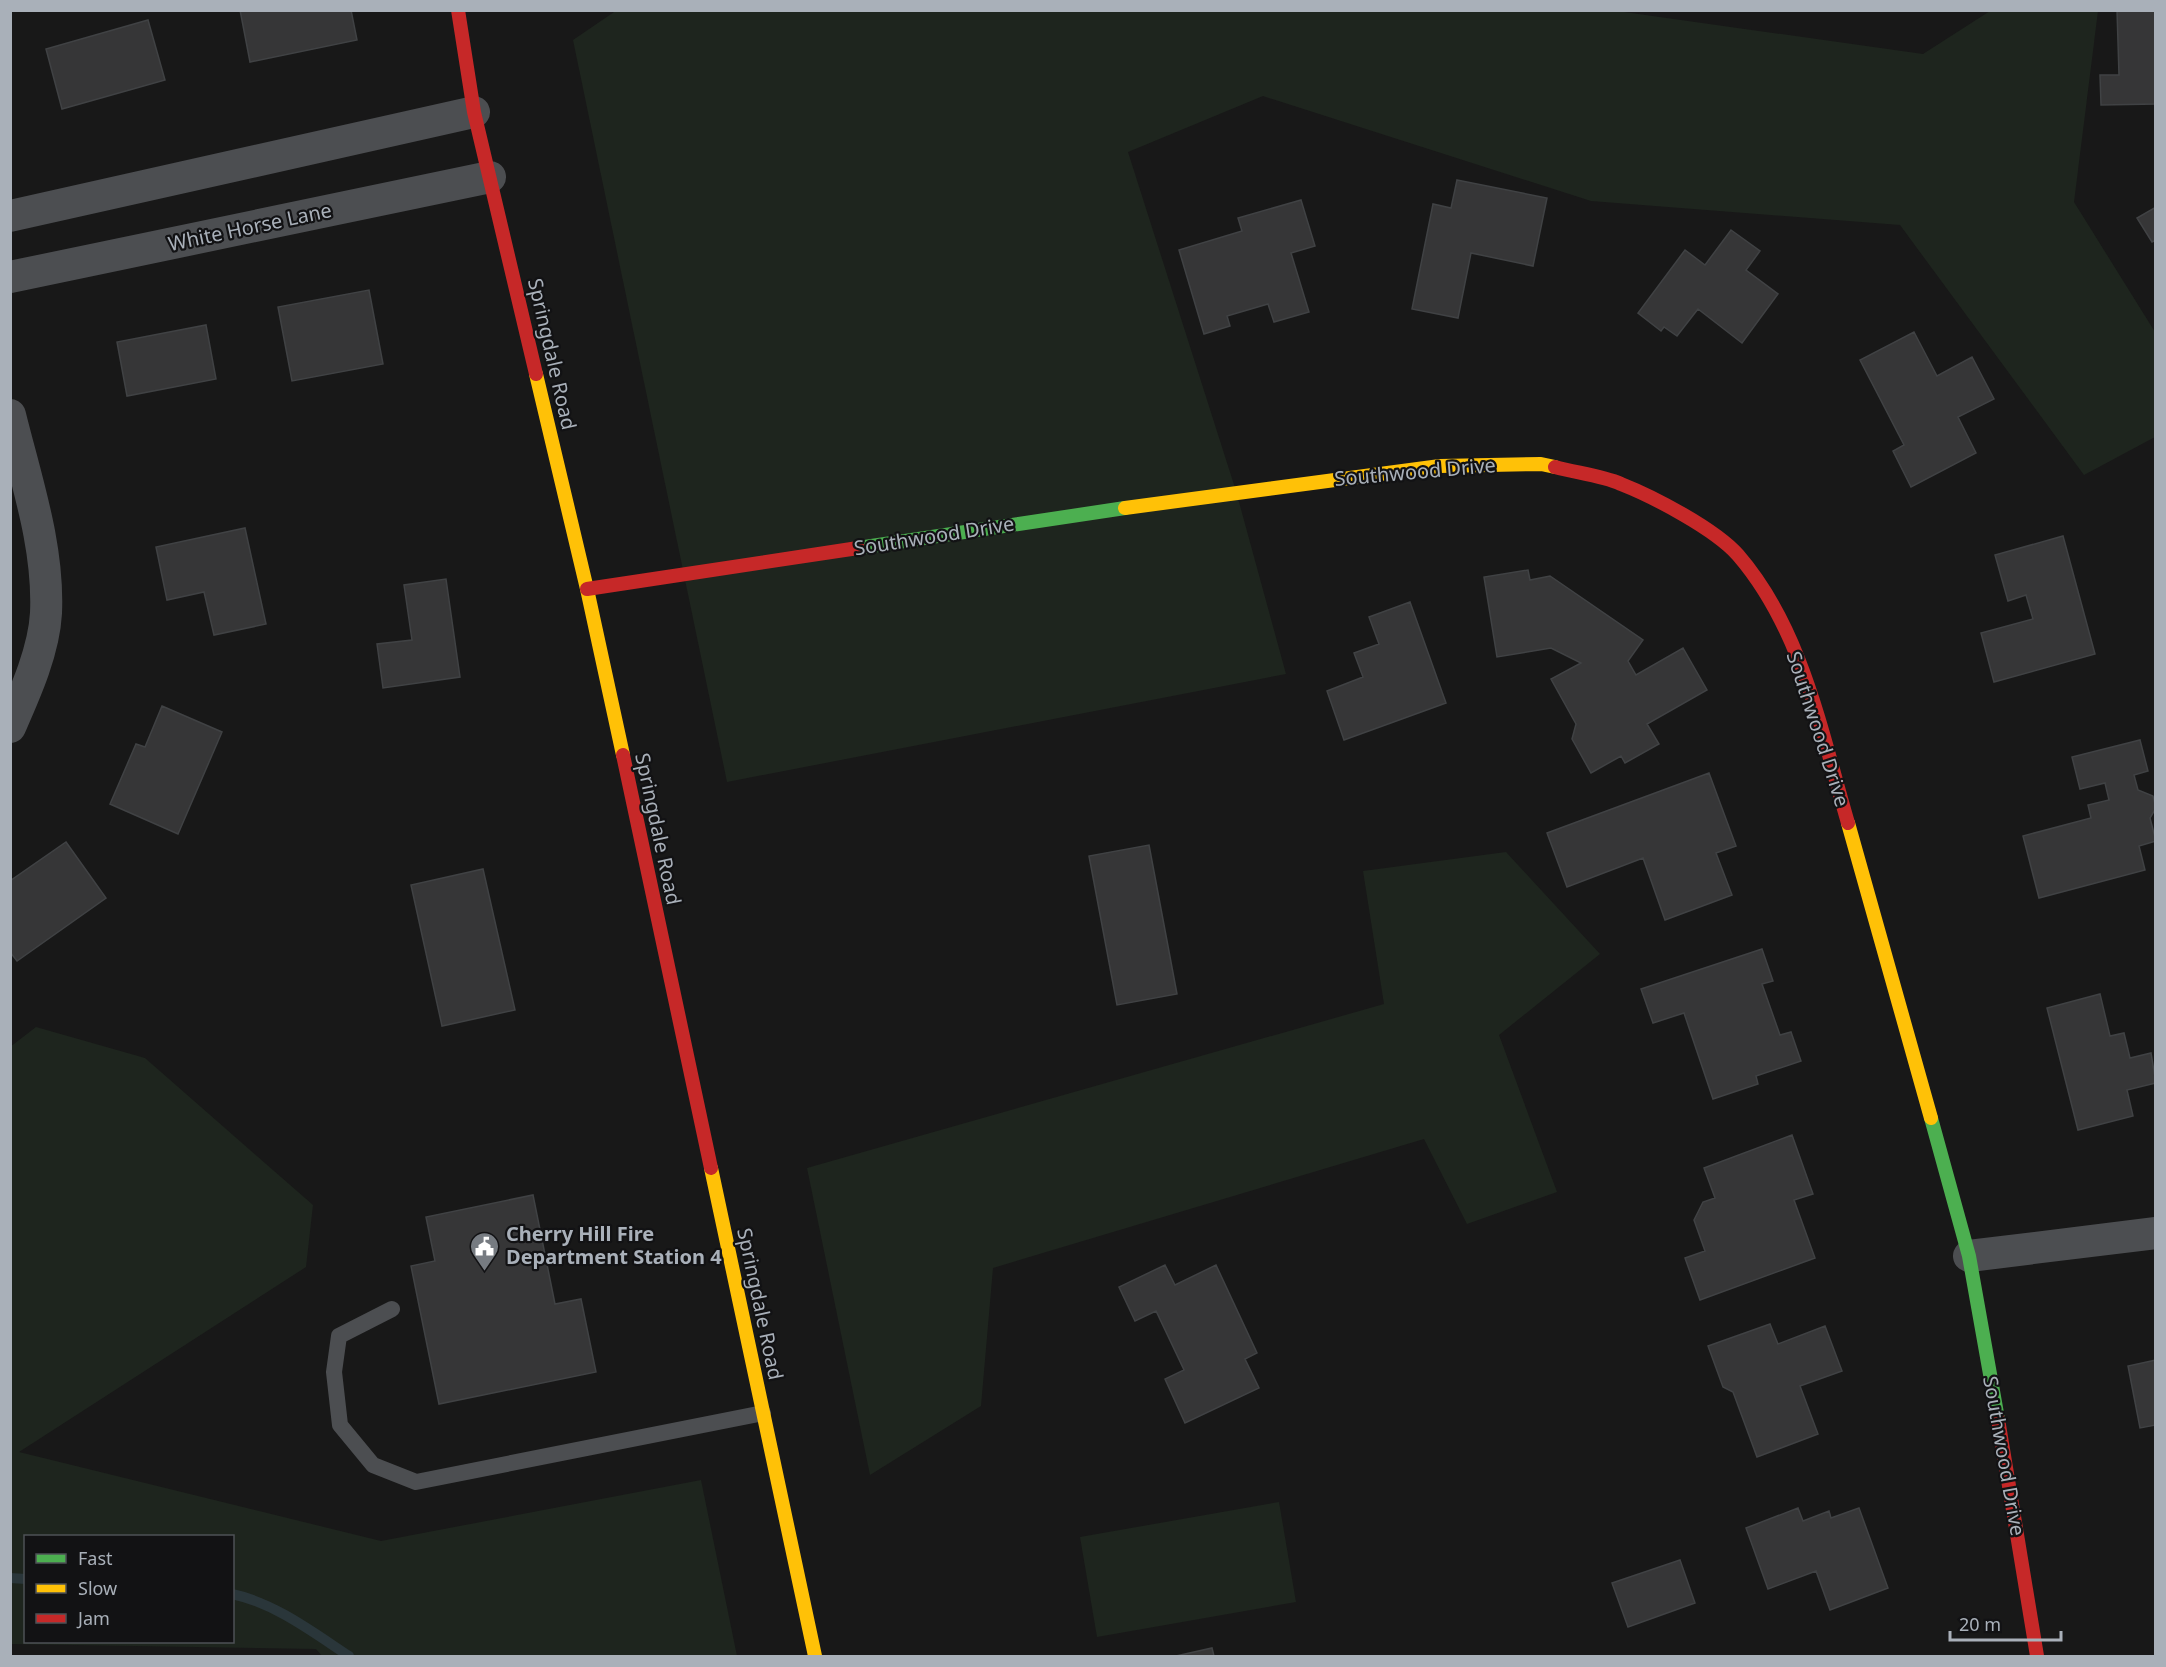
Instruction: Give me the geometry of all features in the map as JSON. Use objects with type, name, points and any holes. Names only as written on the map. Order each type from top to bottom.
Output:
[{"type":"street","name":"Springdale Road","points":[[458,10],[474,112],[587,589],[815,1656]]},
{"type":"street","points":[[10,216],[474,112]]},
{"type":"street","name":"White Horse Lane","points":[[10,278],[490,177]]},
{"type":"street","points":[[10,415],[44,553],[46,615],[31,680],[10,727]]},
{"type":"street","name":"Southwood Drive","points":[[587,589],[1236,490],[1440,466],[1541,464],[1620,483],[1686,515],[1736,553],[1769,596],[1803,670],[1870,897],[1969,1257],[2000,1428],[2037,1656]]},
{"type":"street","points":[[1969,1257],[2156,1233]]},
{"type":"lane","points":[[392,1309],[339,1336],[334,1372],[340,1425],[373,1465],[416,1482],[763,1413]]},
{"type":"shaded area","points":[[617,10],[1610,10],[1923,54],[1990,11],[2098,11],[2074,202],[2155,332],[2155,437],[2084,475],[1900,225],[1591,201],[1263,96],[1128,152],[1236,491],[1286,674],[727,782],[573,40]]},
{"type":"shaded area","points":[[1506,852],[1600,954],[1499,1035],[1557,1192],[1467,1224],[1424,1139],[993,1268],[981,1406],[870,1475],[807,1168],[1384,1004],[1363,871]]},
{"type":"shaded area","points":[[36,1027],[145,1058],[313,1205],[306,1267],[19,1452],[381,1541],[701,1480],[737,1656],[322,1656],[316,1649],[11,1644],[10,1047]]},
{"type":"shaded area","points":[[1279,1502],[1296,1602],[1097,1637],[1080,1537]]},
{"type":"building","points":[[240,10],[351,10],[357,40],[250,62]]},
{"type":"building","points":[[2117,10],[2156,10],[2156,104],[2101,105],[2100,75],[2119,75]]},
{"type":"building","points":[[148,20],[165,80],[62,109],[46,49]]},
{"type":"building","points":[[1457,180],[1547,198],[1533,266],[1471,253],[1458,318],[1412,309],[1433,204],[1451,208]]},
{"type":"building","points":[[1301,200],[1315,246],[1291,253],[1309,312],[1274,322],[1268,304],[1227,316],[1230,326],[1204,334],[1179,250],[1242,231],[1238,218]]},
{"type":"building","points":[[2156,207],[2156,240],[2152,242],[2137,218]]},
{"type":"building","points":[[1731,230],[1760,251],[1746,270],[1778,294],[1742,343],[1698,309],[1677,336],[1664,327],[1661,331],[1638,313],[1685,250],[1705,265]]},
{"type":"building","points":[[369,290],[383,364],[292,381],[278,307]]},
{"type":"building","points":[[206,325],[216,379],[127,396],[117,342]]},
{"type":"building","points":[[1914,332],[1937,376],[1972,357],[1994,399],[1958,417],[1976,453],[1911,487],[1893,451],[1904,445],[1860,360]]},
{"type":"building","points":[[245,528],[266,624],[214,635],[204,592],[167,600],[156,547]]},
{"type":"building","points":[[2063,536],[2095,654],[1994,682],[1981,633],[2033,619],[2026,595],[2008,601],[1995,555]]},
{"type":"building","points":[[1528,570],[1530,580],[1550,576],[1643,640],[1628,661],[1636,675],[1683,648],[1707,690],[1647,724],[1659,744],[1625,763],[1621,756],[1591,773],[1572,739],[1576,724],[1551,679],[1581,663],[1551,648],[1497,657],[1484,577]]},
{"type":"building","points":[[446,579],[460,677],[383,688],[377,644],[412,640],[404,585]]},
{"type":"building","points":[[1410,602],[1446,703],[1344,740],[1327,691],[1363,677],[1354,653],[1379,644],[1369,617]]},
{"type":"building","points":[[162,706],[222,732],[178,834],[110,804],[136,744],[145,747]]},
{"type":"building","points":[[2140,740],[2148,771],[2134,775],[2138,790],[2153,796],[2156,808],[2150,818],[2156,841],[2139,846],[2145,870],[2039,898],[2023,836],[2091,818],[2088,805],[2109,800],[2105,783],[2080,789],[2072,757]]},
{"type":"building","points":[[1709,773],[1736,846],[1716,853],[1732,895],[1665,920],[1643,858],[1567,887],[1547,833]]},
{"type":"building","points":[[66,842],[106,898],[17,961],[10,952],[10,881]]},
{"type":"building","points":[[1149,845],[1177,994],[1117,1005],[1089,856]]},
{"type":"building","points":[[483,869],[515,1010],[442,1026],[411,885]]},
{"type":"building","points":[[1762,949],[1773,981],[1762,984],[1780,1035],[1791,1032],[1801,1061],[1756,1076],[1758,1084],[1713,1099],[1684,1013],[1653,1023],[1641,989]]},
{"type":"building","points":[[2100,994],[2110,1036],[2124,1033],[2130,1058],[2151,1053],[2156,1083],[2127,1090],[2133,1116],[2078,1130],[2047,1008]]},
{"type":"building","points":[[1792,1135],[1813,1194],[1794,1200],[1815,1258],[1700,1300],[1685,1258],[1705,1251],[1694,1220],[1703,1202],[1715,1198],[1704,1168]]},
{"type":"building","points":[[533,1195],[555,1304],[581,1299],[596,1372],[439,1404],[411,1266],[435,1261],[426,1217]]},
{"type":"building","points":[[1165,1265],[1175,1285],[1216,1265],[1257,1353],[1245,1359],[1259,1388],[1185,1423],[1165,1379],[1184,1370],[1156,1311],[1135,1321],[1119,1287]]},
{"type":"building","points":[[1770,1324],[1778,1344],[1825,1326],[1842,1371],[1800,1386],[1818,1434],[1757,1457],[1733,1392],[1723,1387],[1708,1346]]},
{"type":"building","points":[[2156,1360],[2156,1425],[2140,1428],[2128,1366]]},
{"type":"building","points":[[1798,1508],[1803,1521],[1829,1511],[1831,1518],[1859,1508],[1888,1588],[1830,1610],[1816,1571],[1768,1589],[1746,1528]]},
{"type":"building","points":[[1680,1560],[1695,1603],[1628,1627],[1612,1583]]},
{"type":"building","points":[[1212,1648],[1214,1656],[1176,1656]]},
{"type":"waterway","points":[[10,1578],[24,1579]]},
{"type":"waterway","points":[[234,1594],[264,1604],[279,1612],[349,1656]]},
{"type":"traffic: fast","points":[[858,548],[1125,508]]},
{"type":"traffic: fast","points":[[1931,1118],[1969,1256],[1998,1419]]},
{"type":"traffic: slow","points":[[536,374],[587,589],[623,755]]},
{"type":"traffic: slow","points":[[1125,508],[1440,466],[1541,464],[1555,467]]},
{"type":"traffic: slow","points":[[1848,823],[1931,1118]]},
{"type":"traffic: slow","points":[[711,1168],[815,1656]]},
{"type":"traffic: jam","points":[[458,10],[474,112],[536,374]]},
{"type":"traffic: jam","points":[[1555,467],[1613,481],[1650,497],[1700,525],[1738,555],[1760,584],[1794,648],[1818,717],[1848,823]]},
{"type":"traffic: jam","points":[[587,589],[858,548]]},
{"type":"traffic: jam","points":[[623,755],[711,1168]]},
{"type":"traffic: jam","points":[[1998,1419],[2037,1656]]},
{"type":"place","name":"Cherry Hill Fire Department Station 4","points":[[485,1272]]}]
